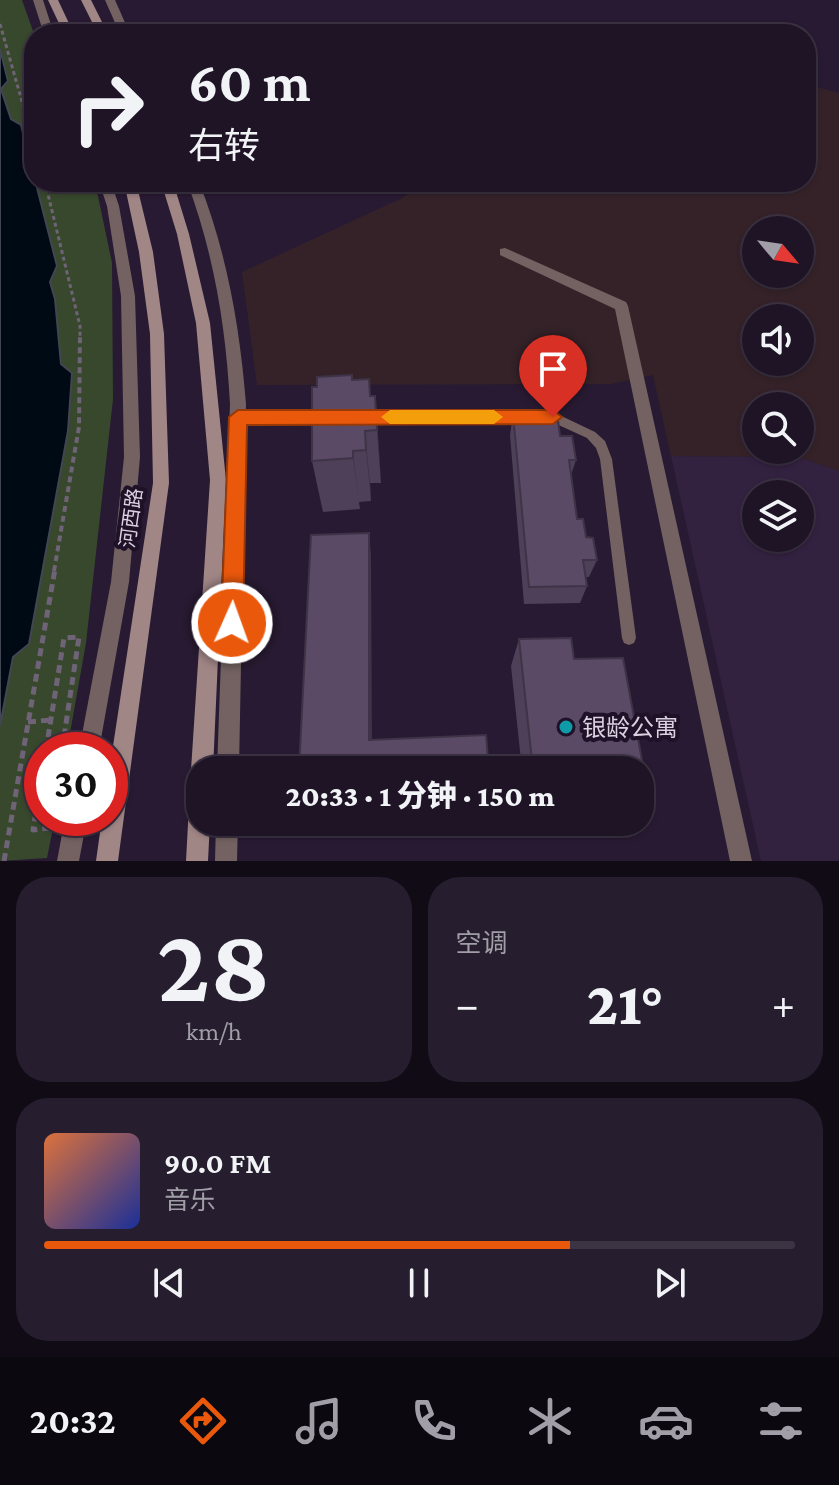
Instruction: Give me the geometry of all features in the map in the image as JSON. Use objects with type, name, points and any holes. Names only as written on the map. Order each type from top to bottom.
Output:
[{"type":"main road","points":[[53,0],[64,24]]},
{"type":"main road","points":[[86,0],[98,24]]},
{"type":"main road","name":"河西路","points":[[107,861],[161,483],[157,334],[146,252],[132,192]]},
{"type":"main road","points":[[170,192],[203,323],[218,480],[203,756]]},
{"type":"main road","points":[[197,861],[198,836]]},
{"type":"street","points":[[38,0],[46,24]]},
{"type":"street","points":[[110,0],[121,24]]},
{"type":"street","points":[[92,732],[120,582],[132,457],[128,296],[108,192]]},
{"type":"street","points":[[196,192],[222,284],[236,355],[238,417],[228,756]]},
{"type":"street","points":[[505,252],[621,306],[741,861]]},
{"type":"street","points":[[68,861],[73,836]]},
{"type":"street","points":[[226,861],[227,836]]},
{"type":"lane","points":[[238,417],[332,417]]},
{"type":"lane","points":[[348,417],[553,417],[591,435],[601,445],[606,459],[629,638]]},
{"type":"path","points":[[0,24],[24,110]]},
{"type":"path","points":[[4,861],[79,427],[80,326],[47,192]]},
{"type":"path","points":[[49,732],[64,638],[79,637],[65,732]]},
{"type":"path","points":[[28,722],[51,720]]},
{"type":"shaded area","points":[[0,49],[8,81],[1,89],[11,119],[21,125],[24,137],[24,192],[38,192],[57,266],[50,282],[55,299],[61,364],[72,373],[68,431],[29,644],[13,657],[0,726]]},
{"type":"shaded area","points":[[816,87],[839,93],[839,471],[814,462],[814,392],[742,392],[742,457],[671,456],[653,375],[611,384],[257,385],[242,272],[411,192],[816,192]]},
{"type":"shaded area","points":[[671,456],[742,457],[742,464],[814,462],[839,471],[839,861],[761,861]]},
{"type":"green space","points":[[0,0],[22,0],[30,24],[24,24],[24,192],[97,192],[112,263],[113,399],[86,643],[70,732],[24,732],[24,836],[51,836],[47,858],[0,861]]},
{"type":"building","points":[[352,375],[352,380],[369,379],[370,396],[375,396],[377,430],[365,431],[366,450],[353,451],[353,458],[312,461],[312,387],[317,387],[317,377]]},
{"type":"building","points":[[557,413],[560,436],[572,436],[576,460],[569,460],[577,519],[583,519],[586,537],[593,538],[597,560],[583,560],[587,586],[529,587],[513,414]]},
{"type":"building","points":[[369,533],[369,740],[486,735],[488,756],[300,756],[311,535]]},
{"type":"building","name":"银龄公寓","points":[[571,638],[574,659],[623,658],[641,756],[532,756],[519,639]]},
{"type":"slow traffic","points":[[390,417],[494,417]]},
{"type":"place","name":"银龄公寓","points":[[566,727]]},
{"type":"route","points":[[232,623],[238,417],[553,417]]}]
